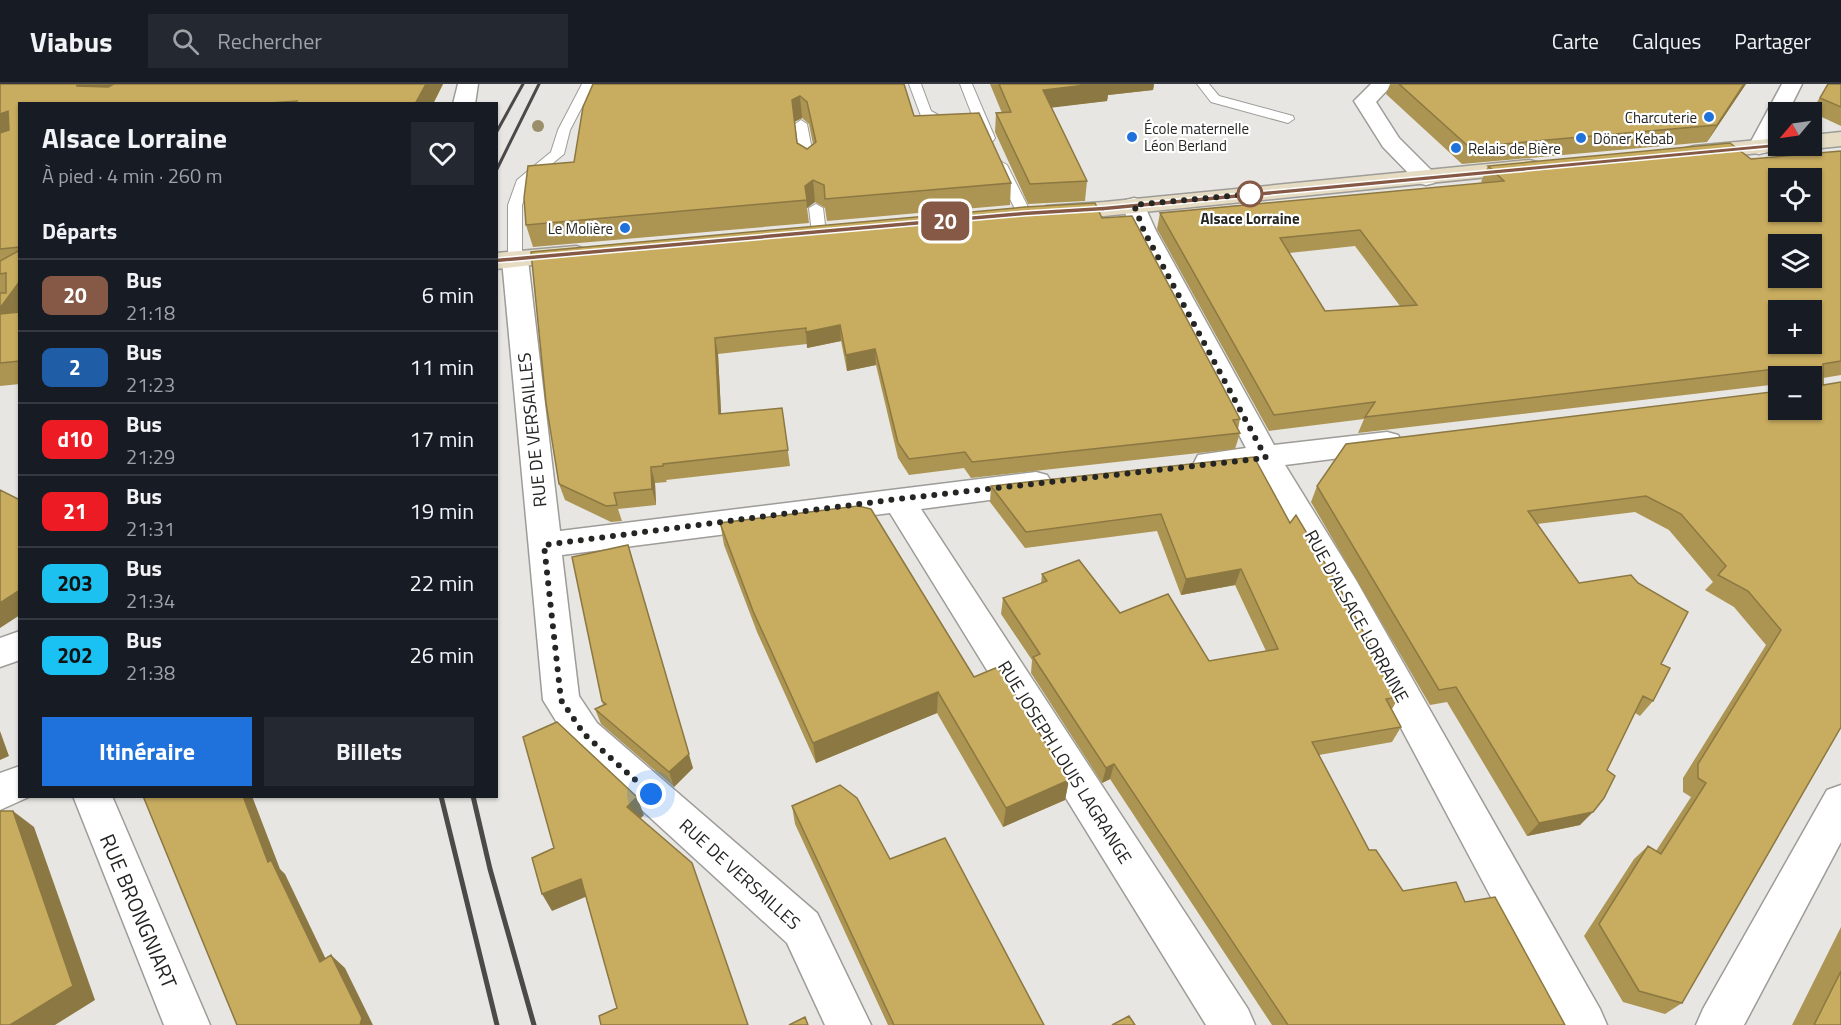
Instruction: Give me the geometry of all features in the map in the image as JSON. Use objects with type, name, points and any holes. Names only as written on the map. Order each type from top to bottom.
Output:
[{"type":"main road","points":[[1822,141],[1841,139]]},
{"type":"main road","points":[[1675,154],[1768,146]]},
{"type":"main road","points":[[1013,214],[1134,205],[1553,165]]},
{"type":"main road","points":[[506,260],[594,253]]},
{"type":"street","points":[[464,102],[468,84]]},
{"type":"street","points":[[1383,84],[1365,101],[1390,142],[1426,178]]},
{"type":"street","points":[[1785,102],[1792,84]]},
{"type":"street","name":"RUE D'ALSACE LORRAINE","points":[[1134,205],[1144,231],[1266,458],[1344,589],[1584,1025]]},
{"type":"street","name":"RUE DE VERSAILLES","points":[[506,260],[544,545],[561,700],[584,734],[802,928],[848,1025]]},
{"type":"street","points":[[1180,466],[1266,458],[1282,454],[1411,439]]},
{"type":"street","points":[[544,545],[1062,480]]},
{"type":"street","name":"RUE JOSEPH LOUIS LAGRANGE","points":[[898,499],[1232,1025]]},
{"type":"street","points":[[0,653],[18,646]]},
{"type":"street","points":[[0,792],[18,784]]},
{"type":"street","name":"RUE BRONGNIART","points":[[93,798],[187,1025]]},
{"type":"street","points":[[1719,1025],[1841,804]]},
{"type":"lane","points":[[506,260],[516,205],[524,180],[557,154],[564,130],[588,84]]},
{"type":"lane","points":[[915,84],[925,113],[949,126],[984,129]]},
{"type":"lane","points":[[966,84],[1009,186],[1013,214]]},
{"type":"lane","points":[[1203,84],[1215,99],[1288,119]]},
{"type":"lane","points":[[801,124],[808,165]]},
{"type":"lane","points":[[816,208],[819,233]]},
{"type":"building","points":[[0,84],[77,84],[77,86],[108,87],[114,84],[426,84],[416,102],[18,102],[18,247],[0,249],[0,133],[9,130],[8,111],[0,114]]},
{"type":"building","points":[[593,84],[904,84],[914,116],[979,113],[1011,183],[825,199],[824,185],[813,180],[805,186],[807,200],[526,225],[524,198],[528,166],[574,162],[583,107]],"holes":[[[800,96],[807,102],[816,142],[807,149],[797,143],[792,100]]]},
{"type":"building","points":[[999,84],[1094,84],[1043,90],[1087,181],[1030,184],[996,113],[1011,112]]},
{"type":"building","points":[[1399,84],[1744,84],[1717,125],[1469,147]]},
{"type":"building","points":[[1828,84],[1841,84],[1841,107],[1820,98]]},
{"type":"building","points":[[1730,143],[1751,159],[1822,156],[1822,153],[1841,151],[1841,361],[1823,364],[1823,385],[1841,382],[1841,727],[1682,1003],[1639,991],[1599,924],[1648,846],[1661,854],[1706,783],[1698,778],[1698,764],[1781,630],[1748,591],[1718,575],[1726,566],[1681,514],[1646,496],[1528,511],[1579,583],[1631,575],[1638,583],[1688,612],[1661,664],[1670,668],[1653,701],[1643,696],[1607,770],[1615,776],[1604,798],[1593,812],[1539,823],[1456,687],[1439,690],[1317,486],[1346,444],[1768,392],[1768,420],[1822,420],[1822,366],[1768,366],[1768,370],[1365,417],[1375,402],[1274,415],[1160,213],[1504,181],[1488,166]],"holes":[[[1360,230],[1417,305],[1325,311],[1280,238]]]},
{"type":"building","points":[[1095,203],[1102,218],[1132,216],[1240,419],[1233,420],[1240,433],[972,462],[965,452],[909,459],[898,443],[875,349],[846,355],[840,325],[806,332],[806,328],[715,338],[719,414],[782,408],[788,450],[651,467],[652,489],[614,493],[617,505],[606,506],[559,484],[546,403],[531,252],[1025,207]]},
{"type":"building","points":[[18,251],[18,284],[0,308],[0,293],[6,293],[6,273],[0,274],[0,261]]},
{"type":"building","points":[[18,312],[18,361],[0,363],[0,314]]},
{"type":"building","points":[[1254,457],[1290,523],[1296,515],[1337,583],[1399,697],[1386,699],[1401,727],[1312,742],[1369,850],[1376,850],[1403,891],[1456,882],[1465,902],[1495,897],[1565,1025],[1288,1025],[1114,764],[1106,768],[1033,657],[1040,654],[1003,598],[1047,581],[1042,574],[1079,560],[1120,613],[1168,594],[1209,661],[1278,649],[1241,569],[1186,579],[1161,514],[1026,532],[991,486]]},
{"type":"building","points":[[0,490],[18,499],[18,591],[0,603]]},
{"type":"building","points":[[858,506],[871,509],[974,677],[998,667],[1069,780],[1006,808],[938,692],[813,743],[753,611],[720,523]]},
{"type":"building","points":[[628,545],[689,754],[669,772],[595,709],[606,704],[602,701],[572,557]]},
{"type":"building","points":[[557,722],[637,797],[627,807],[692,863],[748,1025],[601,1025],[599,1016],[617,1008],[581,879],[542,894],[532,858],[554,848],[523,737]]},
{"type":"building","points":[[840,785],[857,798],[890,859],[945,838],[1044,1025],[894,1025],[792,806]]},
{"type":"building","points":[[144,798],[244,798],[268,862],[271,860],[320,962],[331,955],[362,1018],[360,1025],[237,1025]]},
{"type":"building","points":[[0,811],[13,811],[73,986],[10,1025],[0,1025]]},
{"type":"building","points":[[1841,971],[1841,1025],[1814,1025]]},
{"type":"building","points":[[1129,1016],[1135,1025],[1112,1025]]},
{"type":"building","points":[[805,1017],[808,1025],[789,1025]]},
{"type":"railway","points":[[498,129],[523,84]]},
{"type":"railway","points":[[498,167],[539,84]]},
{"type":"railway","points":[[441,798],[497,1025]]},
{"type":"railway","points":[[473,798],[490,869],[534,1025]]},
{"type":"bus line","name":"20","points":[[498,261],[1024,213],[1104,209],[1556,164],[1768,146]]},
{"type":"place","name":"Charcuterie","points":[[1709,117]]},
{"type":"place","name":"École maternelle Léon Berland","points":[[1132,137]]},
{"type":"place","name":"Döner Kebab","points":[[1581,138]]},
{"type":"place","name":"Relais de Bière","points":[[1456,148]]},
{"type":"place","name":"Alsace Lorraine","points":[[1250,194]]},
{"type":"place","name":"Le Molière","points":[[625,228]]},
{"type":"route","points":[[651,794],[584,734],[561,700],[544,545],[898,499],[1266,458],[1144,231],[1134,205],[1250,194]]}]
